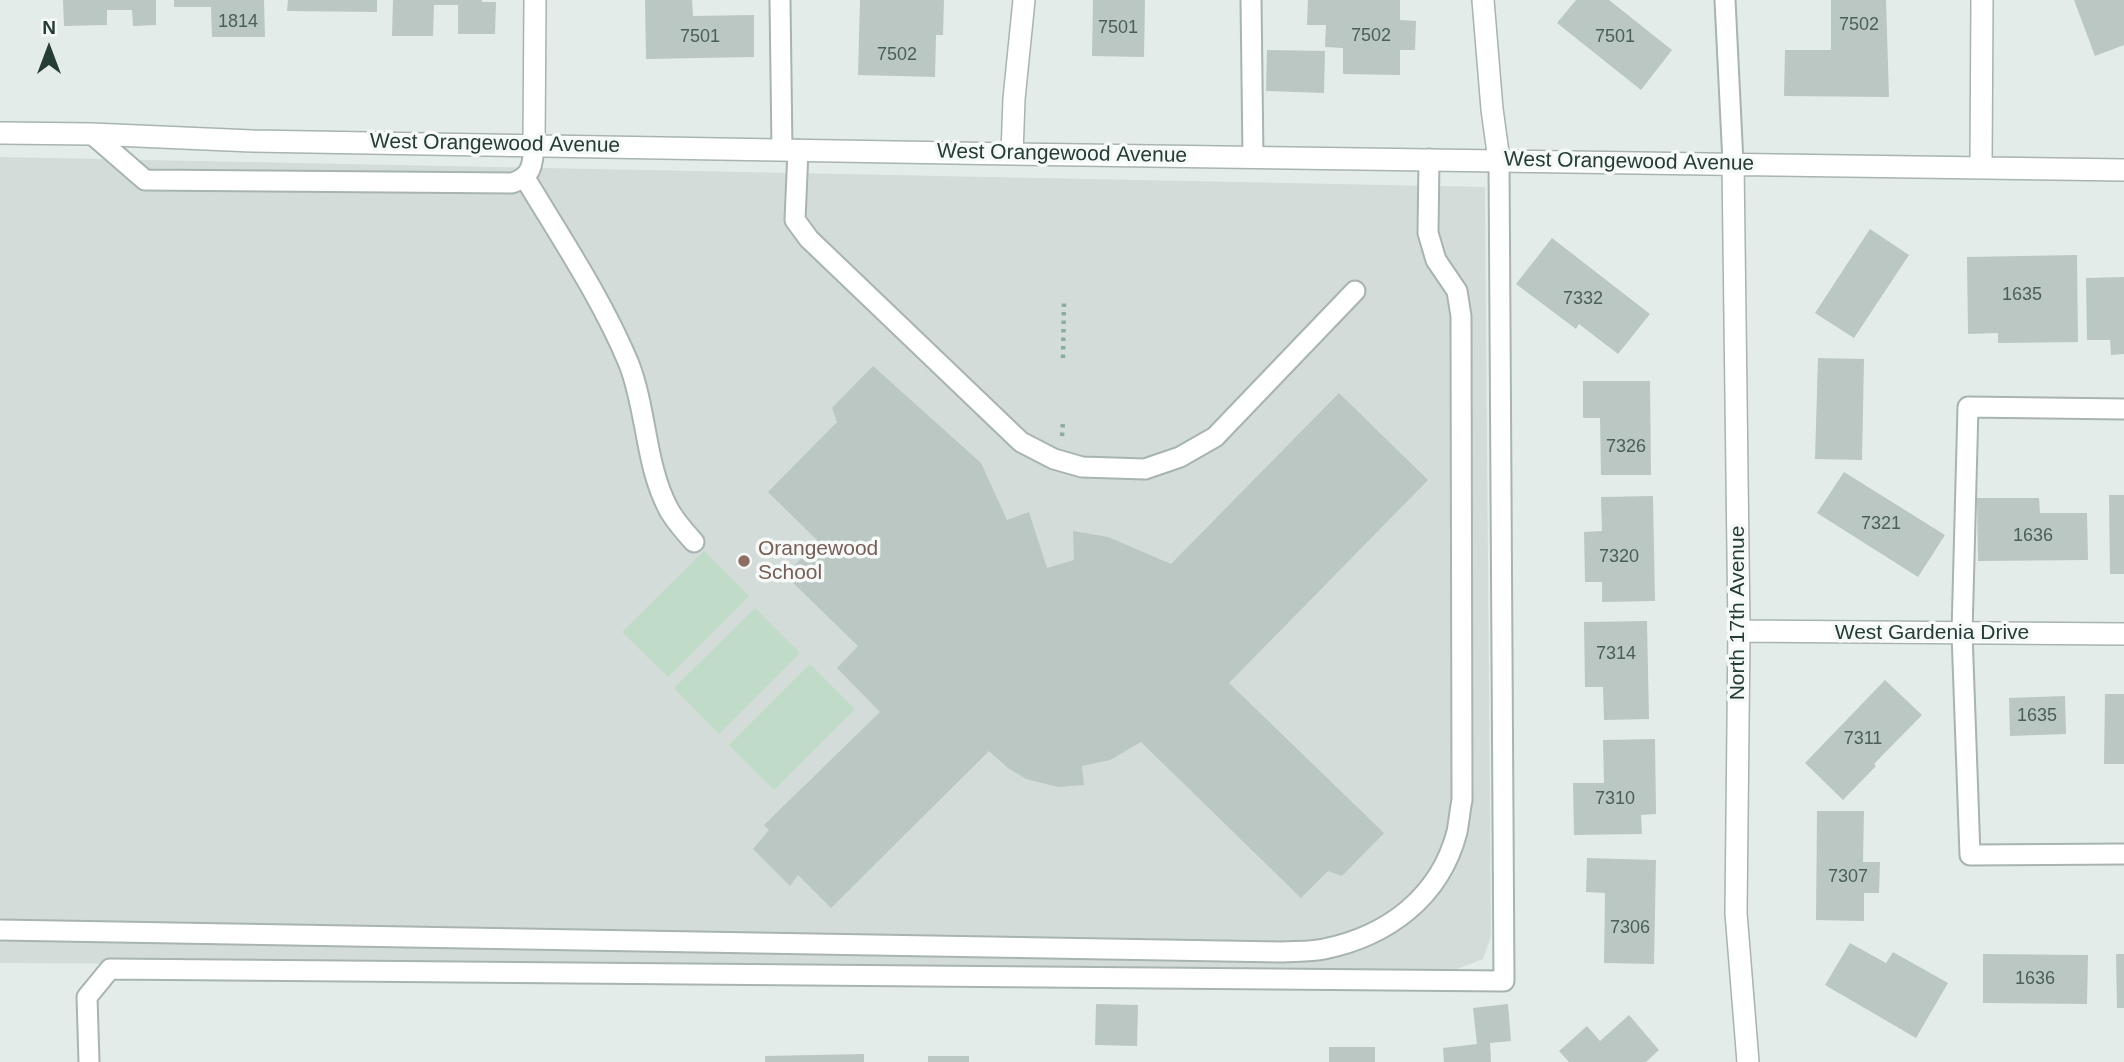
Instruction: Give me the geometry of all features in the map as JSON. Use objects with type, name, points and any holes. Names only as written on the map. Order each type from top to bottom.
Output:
[{"type":"street","points":[[534,145],[535,0]]},
{"type":"street","points":[[1012,154],[1014,99],[1024,0]]},
{"type":"street","points":[[1483,0],[1499,160]]},
{"type":"street","points":[[1982,0],[1982,167]]},
{"type":"street","name":"West Orangewood Avenue","points":[[0,133],[252,141],[2124,170]]},
{"type":"street","name":"North 17th Avenue","points":[[1733,163],[1739,631],[1736,913],[1748,1062]]},
{"type":"street","name":"West Gardenia Drive","points":[[1739,631],[2124,634]]},
{"type":"lane","points":[[780,0],[795,220],[809,239],[1021,442],[1054,459],[1082,467],[1145,469],[1180,457],[1214,437],[1355,291]]},
{"type":"lane","points":[[1251,0],[1253,157]]},
{"type":"lane","points":[[1725,0],[1733,163]]},
{"type":"lane","points":[[92,134],[145,180],[512,183],[525,178],[531,170],[534,145]]},
{"type":"lane","points":[[0,930],[1281,952],[1321,950],[1352,942],[1391,923],[1417,904],[1441,870],[1456,833],[1462,800],[1461,316],[1457,291],[1436,260],[1428,233],[1429,159]]},
{"type":"lane","points":[[89,1062],[88,996],[110,969],[1504,981],[1499,160]]},
{"type":"lane","points":[[525,178],[594,295],[628,363],[638,393],[655,475],[669,510],[694,542]]},
{"type":"lane","points":[[2124,410],[1968,407],[1962,633],[1970,855],[2124,854]]},
{"type":"path","points":[[1063,358],[1064,301]]},
{"type":"shaded area","name":"Orangewood School","points":[[0,157],[1485,187],[1491,936],[1483,959],[1449,972],[0,963]]},
{"type":"green space","points":[[704,551],[749,596],[668,677],[622,632]]},
{"type":"green space","points":[[755,608],[800,653],[719,734],[674,688]]},
{"type":"green space","points":[[810,664],[855,709],[774,790],[729,745]]},
{"type":"building","points":[[63,0],[156,0],[156,25],[133,26],[132,10],[107,10],[107,25],[64,26]]},
{"type":"building","points":[[174,0],[264,0],[265,37],[212,37],[211,7],[174,7]]},
{"type":"building","points":[[288,0],[377,0],[377,12],[287,11]]},
{"type":"building","points":[[393,0],[496,2],[495,34],[458,34],[458,5],[434,5],[433,36],[392,36]]},
{"type":"building","points":[[645,0],[692,0],[693,16],[754,15],[754,57],[646,59]]},
{"type":"building","points":[[860,0],[944,0],[943,35],[936,35],[935,77],[858,75]]},
{"type":"building","points":[[1093,0],[1145,0],[1144,57],[1092,56]]},
{"type":"building","points":[[1308,0],[1400,0],[1400,20],[1416,21],[1415,50],[1400,50],[1400,75],[1343,74],[1343,48],[1325,47],[1326,25],[1307,25]]},
{"type":"building","points":[[1576,0],[1609,0],[1672,50],[1641,90],[1557,23]]},
{"type":"building","points":[[1831,0],[1886,0],[1889,97],[1784,96],[1785,50],[1831,50]]},
{"type":"building","points":[[2074,0],[2124,0],[2124,45],[2095,56]]},
{"type":"building","points":[[1267,50],[1325,51],[1324,93],[1266,91]]},
{"type":"building","points":[[1870,229],[1909,255],[1854,338],[1815,313]]},
{"type":"building","points":[[1552,238],[1650,314],[1618,354],[1579,324],[1576,329],[1516,284]]},
{"type":"building","points":[[2077,255],[2078,342],[1998,343],[1998,333],[1968,334],[1967,257]]},
{"type":"building","points":[[2124,277],[2124,354],[2111,355],[2110,340],[2087,340],[2086,278]]},
{"type":"building","points":[[1818,358],[1864,359],[1862,460],[1815,459]]},
{"type":"building","points":[[873,366],[981,463],[1007,520],[1029,512],[1047,568],[1074,560],[1073,531],[1108,537],[1171,564],[1339,393],[1428,480],[1229,683],[1384,833],[1342,876],[1328,871],[1301,898],[1141,742],[1110,760],[1082,766],[1084,785],[1058,787],[1026,779],[989,751],[831,908],[798,875],[790,886],[753,849],[769,830],[764,825],[880,712],[837,668],[858,646],[785,575],[818,541],[768,492],[837,422],[832,408]]},
{"type":"building","points":[[1583,381],[1650,381],[1651,475],[1601,475],[1600,418],[1583,418]]},
{"type":"building","points":[[1844,472],[1945,535],[1918,577],[1817,513]]},
{"type":"building","points":[[2109,495],[2124,495],[2124,574],[2110,574]]},
{"type":"building","points":[[1653,496],[1655,601],[1602,602],[1602,582],[1585,582],[1584,532],[1602,531],[1601,497]]},
{"type":"building","points":[[1977,498],[2039,498],[2040,513],[2087,513],[2088,560],[1978,561]]},
{"type":"building","points":[[1647,621],[1649,719],[1604,720],[1603,687],[1585,687],[1584,622]]},
{"type":"building","points":[[1885,680],[1922,715],[1843,800],[1805,763]]},
{"type":"building","points":[[2105,694],[2124,694],[2124,764],[2104,764]]},
{"type":"building","points":[[2065,696],[2066,734],[2010,736],[2009,698]]},
{"type":"building","points":[[1655,739],[1656,814],[1641,815],[1642,834],[1574,835],[1573,783],[1604,783],[1603,740]]},
{"type":"building","points":[[1817,811],[1864,811],[1863,862],[1880,862],[1879,893],[1864,893],[1864,921],[1816,920]]},
{"type":"building","points":[[1587,858],[1656,860],[1654,964],[1604,963],[1605,893],[1586,892]]},
{"type":"building","points":[[1850,943],[1886,963],[1893,952],[1948,983],[1916,1038],[1825,985]]},
{"type":"building","points":[[1983,954],[2088,955],[2087,1004],[1983,1003]]},
{"type":"building","points":[[2116,954],[2124,954],[2124,1008],[2117,1008]]},
{"type":"building","points":[[1096,1004],[1138,1005],[1137,1046],[1095,1045]]},
{"type":"building","points":[[1508,1004],[1511,1041],[1490,1043],[1491,1062],[1444,1062],[1443,1048],[1477,1044],[1473,1008]]},
{"type":"building","points":[[1629,1015],[1659,1050],[1646,1062],[1569,1062],[1559,1051],[1587,1026],[1600,1041]]},
{"type":"building","points":[[1329,1047],[1375,1047],[1375,1062],[1329,1062]]},
{"type":"building","points":[[864,1054],[864,1062],[765,1062],[765,1056]]},
{"type":"building","points":[[928,1056],[969,1056],[969,1062],[928,1062]]},
{"type":"place","name":"Orangewood School","points":[[744,561]]}]
